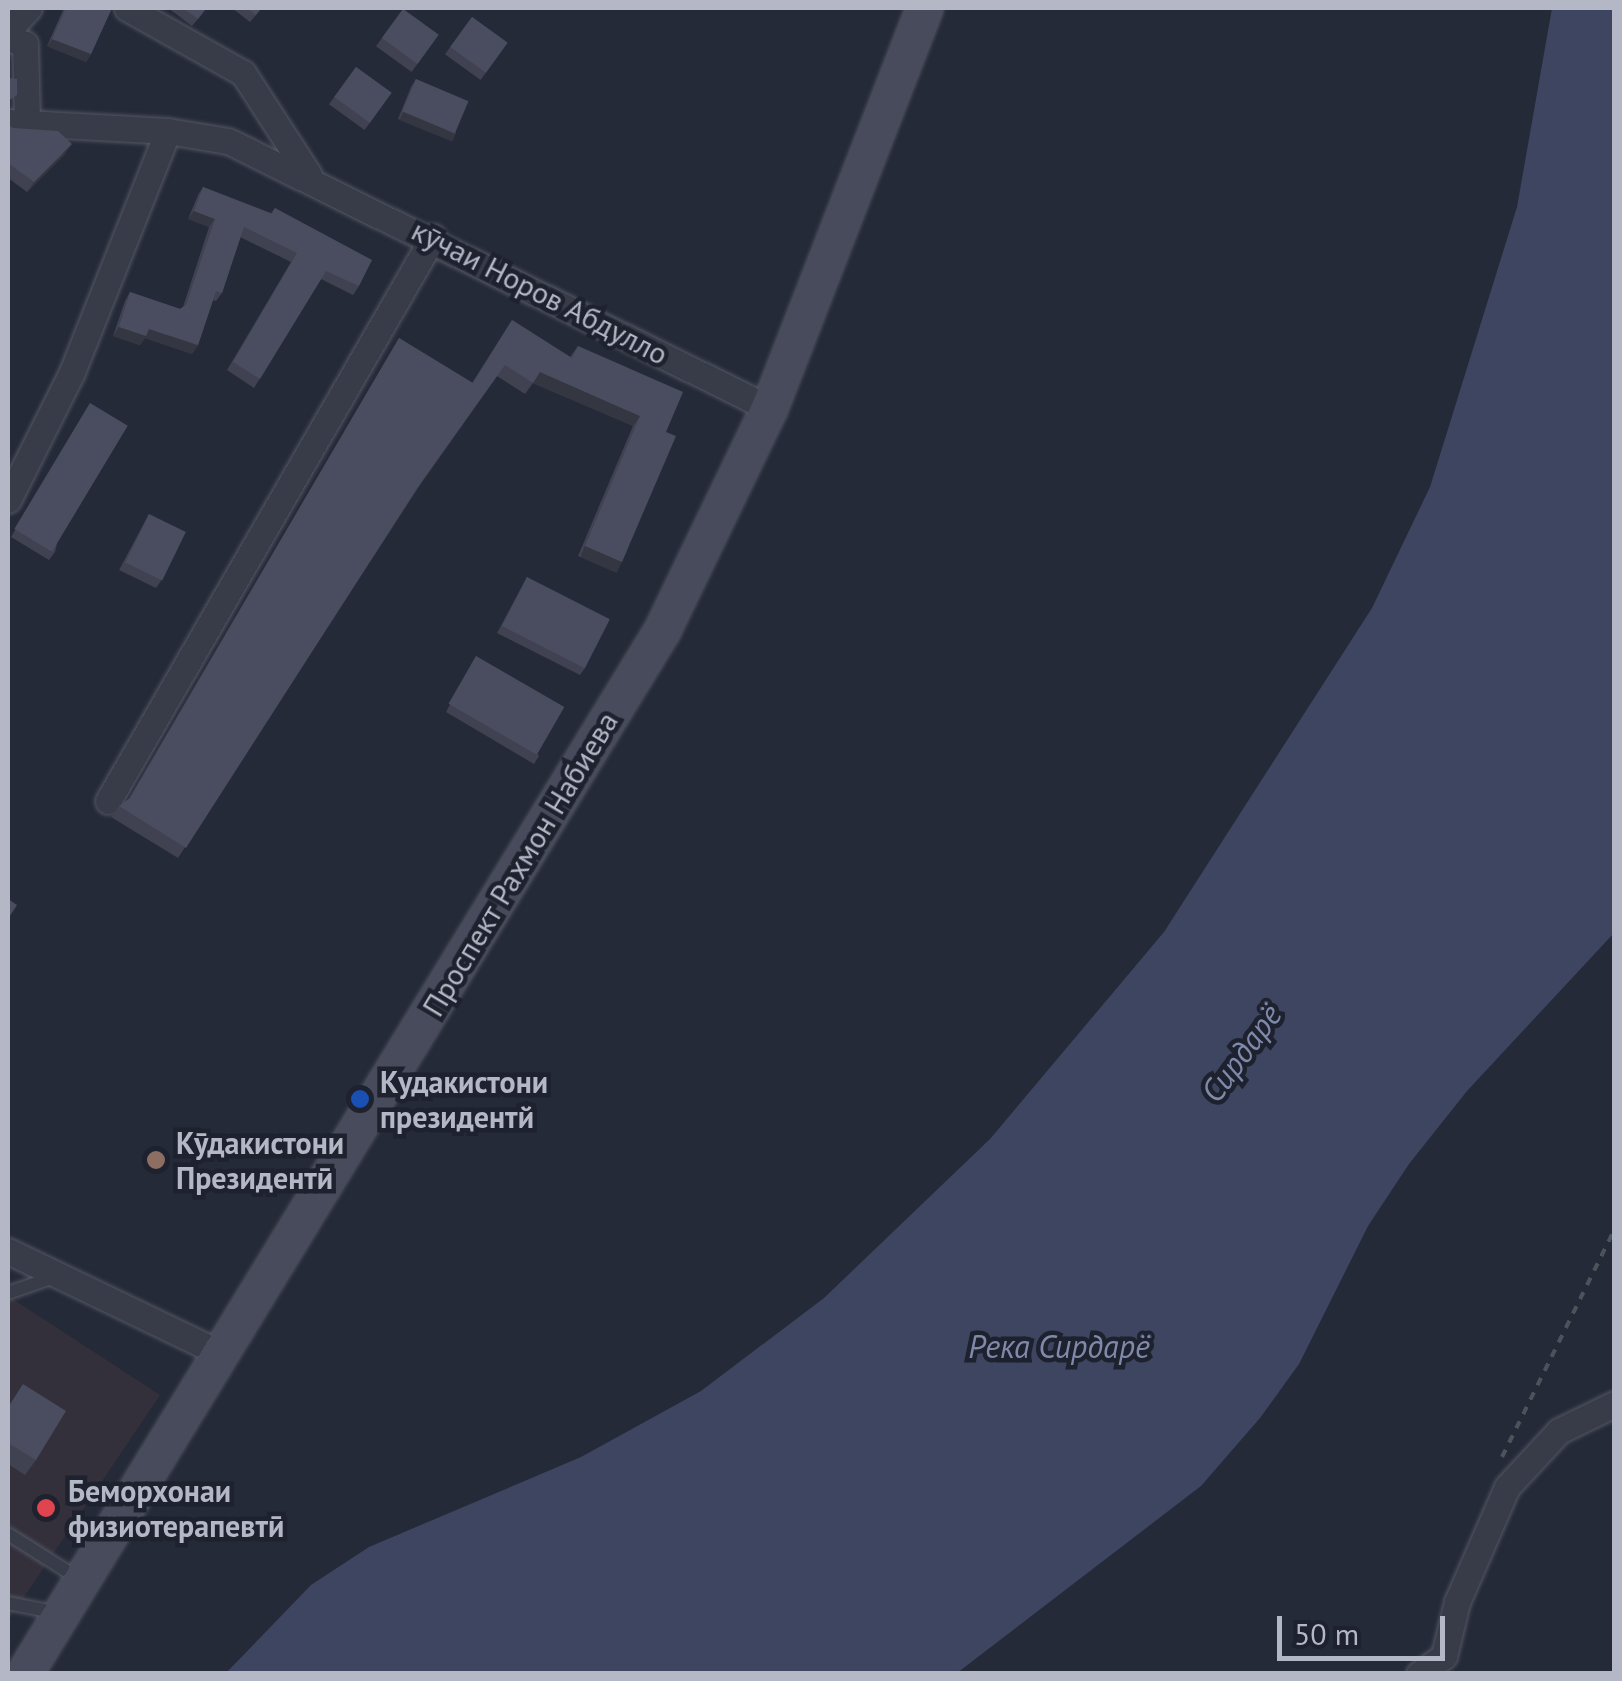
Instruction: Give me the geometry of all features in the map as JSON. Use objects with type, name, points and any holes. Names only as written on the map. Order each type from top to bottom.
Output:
[{"type":"main road","name":"Проспект Рахмон Набиева","points":[[24,1674],[662,630],[769,408],[924,8]]},
{"type":"main road","name":"Проспект Рахмон Набиева","points":[[46,1674],[686,618],[782,424],[941,8]]},
{"type":"street","name":"кӯчаи Норов Абдулло","points":[[30,8],[8,34],[25,44],[17,123],[168,130],[228,141],[433,237],[769,408]]},
{"type":"street","points":[[127,8],[243,73],[310,178]]},
{"type":"street","points":[[8,500],[72,372],[168,130]]},
{"type":"street","points":[[108,801],[433,237]]},
{"type":"street","points":[[8,1252],[220,1353]]},
{"type":"street","points":[[1418,1674],[1444,1656],[1458,1602],[1507,1487],[1560,1431],[1614,1404]]},
{"type":"lane","points":[[8,1293],[54,1276]]},
{"type":"lane","points":[[8,1534],[80,1580]]},
{"type":"lane","points":[[8,1603],[60,1614]]},
{"type":"path","points":[[1507,1487],[1496,1468],[1614,1230]]},
{"type":"shaded area","name":"Беморхонаи физиотерапевтӣ","points":[[8,1296],[160,1395],[8,1621]]},
{"type":"water","name":"Река Сирдарё","points":[[1552,8],[1614,8],[1614,933],[1467,1091],[1409,1164],[1368,1226],[1299,1364],[1260,1418],[1201,1486],[957,1673],[226,1673],[311,1585],[369,1547],[581,1457],[701,1391],[824,1298],[990,1139],[1164,932],[1372,608],[1430,487],[1517,207]]},
{"type":"building","points":[[66,8],[112,8],[91,54],[52,39]]},
{"type":"building","points":[[183,8],[206,8],[198,19]]},
{"type":"building","points":[[403,9],[439,35],[417,64],[382,38]]},
{"type":"building","points":[[472,17],[508,43],[486,73],[450,47]]},
{"type":"building","points":[[356,67],[392,93],[370,123],[334,97]]},
{"type":"building","points":[[8,78],[17,79],[17,95],[8,101]]},
{"type":"building","points":[[416,79],[468,101],[455,133],[402,111]]},
{"type":"building","points":[[8,125],[58,131],[72,144],[34,182],[8,163]]},
{"type":"building","points":[[203,187],[272,214],[275,208],[372,260],[359,286],[326,271],[260,379],[233,362],[297,253],[244,227],[222,293],[216,291],[198,345],[149,329],[146,336],[119,327],[130,292],[180,309],[186,305],[215,219],[194,211]]},
{"type":"building","points":[[512,320],[572,358],[578,346],[683,392],[666,432],[676,436],[622,562],[585,546],[640,416],[540,372],[533,383],[505,365],[419,485],[186,848],[119,806],[130,798],[399,338],[473,383]]},
{"type":"building","points":[[90,403],[128,426],[52,552],[14,529]]},
{"type":"building","points":[[149,514],[186,532],[162,581],[125,563]]},
{"type":"building","points":[[527,577],[610,619],[585,668],[502,626]]},
{"type":"building","points":[[476,656],[564,707],[537,755],[448,704]]},
{"type":"building","points":[[8,899],[17,905],[8,919]]},
{"type":"building","points":[[23,1384],[66,1411],[36,1460],[8,1443],[8,1408]]},
{"type":"place","name":"Кудакистони президентй","points":[[360,1099]]},
{"type":"place","name":"Кӯдакистони Президентӣ","points":[[156,1160]]},
{"type":"place","name":"Беморхонаи физиотерапевтӣ","points":[[46,1508]]},
{"type":"water label","name":"Сирдарё","points":[[1241,1053]]}]
